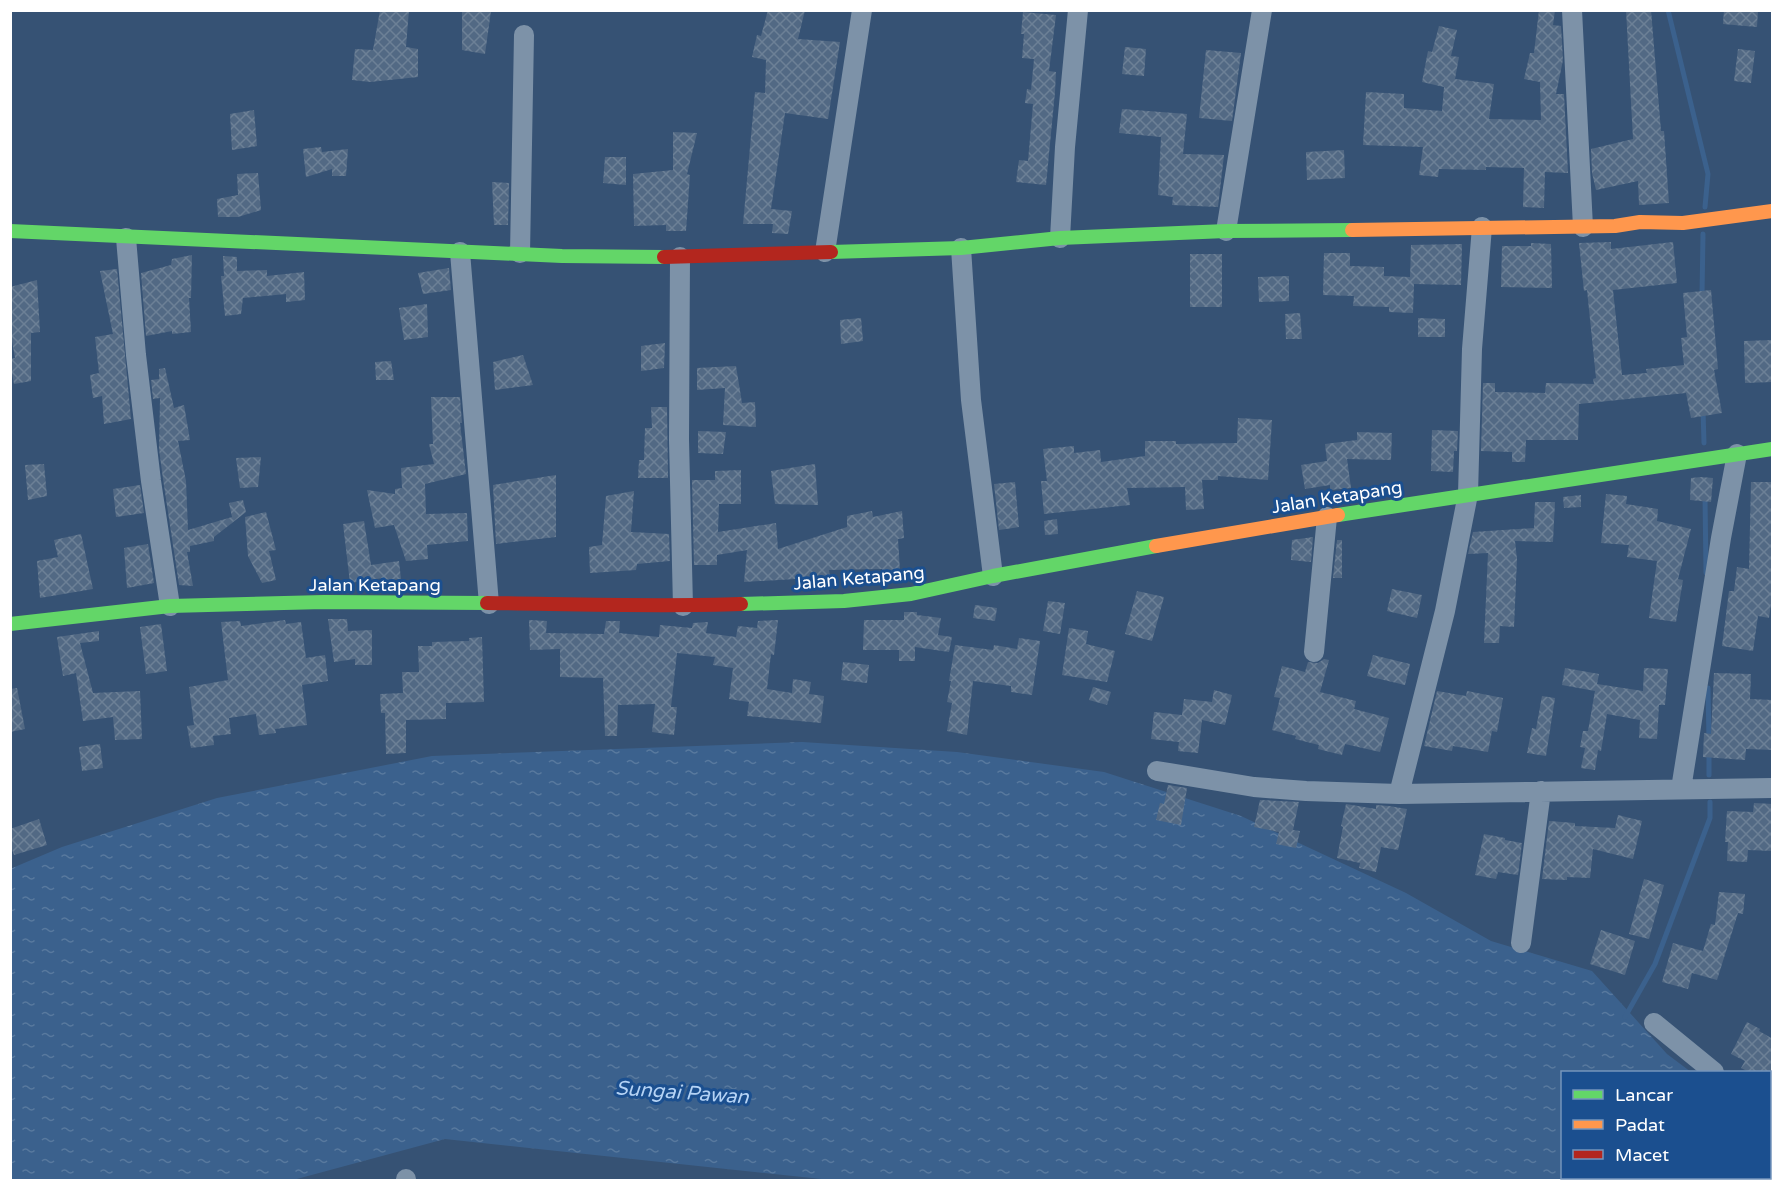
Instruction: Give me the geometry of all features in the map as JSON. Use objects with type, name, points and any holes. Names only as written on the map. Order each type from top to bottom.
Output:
[{"type":"main road","points":[[10,231],[562,256],[680,257],[961,248],[1060,238],[1226,231],[1615,226],[1640,222],[1683,223],[1773,211]]},
{"type":"main road","name":"Jalan Ketapang","points":[[10,624],[170,606],[324,602],[683,606],[878,598],[911,594],[993,576],[1203,537],[1468,494],[1773,449]]},
{"type":"street","points":[[825,252],[862,10]]},
{"type":"street","points":[[1060,238],[1065,147],[1078,10]]},
{"type":"street","points":[[1226,231],[1262,10]]},
{"type":"street","points":[[1572,10],[1583,226]]},
{"type":"street","points":[[520,253],[524,35]]},
{"type":"street","points":[[1399,794],[1445,611],[1468,494],[1472,349],[1482,227]]},
{"type":"street","points":[[126,238],[136,355],[151,482],[170,606]]},
{"type":"street","points":[[961,248],[971,400],[993,576]]},
{"type":"street","points":[[460,252],[489,604]]},
{"type":"street","points":[[680,257],[679,440],[683,606]]},
{"type":"street","points":[[1681,789],[1721,538],[1737,454]]},
{"type":"street","points":[[1314,652],[1327,517]]},
{"type":"street","points":[[1157,771],[1254,787],[1399,794],[1773,788]]},
{"type":"street","points":[[1521,943],[1541,791]]},
{"type":"street","points":[[1654,1023],[1713,1071]]},
{"type":"water","name":"Sungai Pawan","points":[[802,742],[957,752],[1104,772],[1241,816],[1406,893],[1491,941],[1592,971],[1667,1054],[1690,1071],[1561,1071],[1561,1179],[1771,1179],[1771,1134],[1772,1180],[831,1180],[445,1139],[293,1180],[11,1180],[10,869],[62,847],[217,798],[432,756]]},
{"type":"building","points":[[380,10],[409,10],[406,47],[418,49],[418,77],[370,82],[352,80],[355,49],[373,50]]},
{"type":"building","points":[[462,10],[491,11],[485,54],[462,50]]},
{"type":"building","points":[[768,10],[805,10],[798,39],[840,42],[828,119],[785,113],[771,209],[792,211],[788,234],[772,233],[773,224],[743,224],[755,92],[765,93],[766,60],[752,57],[757,35],[761,36]]},
{"type":"building","points":[[1539,10],[1555,10],[1553,25],[1561,26],[1563,60],[1556,94],[1564,94],[1568,173],[1545,172],[1544,208],[1523,207],[1524,168],[1439,169],[1438,177],[1419,175],[1423,147],[1363,145],[1366,92],[1404,94],[1404,108],[1442,111],[1444,87],[1422,82],[1428,51],[1432,52],[1439,26],[1457,30],[1451,56],[1459,57],[1455,79],[1494,84],[1489,119],[1541,120],[1540,82],[1524,79],[1530,53],[1534,53]]},
{"type":"building","points":[[1626,10],[1651,10],[1669,203],[1639,205],[1638,181],[1596,190],[1592,173],[1591,149],[1633,139]]},
{"type":"building","points":[[1724,10],[1758,10],[1757,27],[1723,24]]},
{"type":"building","points":[[1023,12],[1056,15],[1049,71],[1056,72],[1046,185],[1016,182],[1019,160],[1028,161],[1033,104],[1025,103],[1027,89],[1031,90],[1034,59],[1022,58]]},
{"type":"building","points":[[1125,47],[1146,49],[1144,76],[1122,74]]},
{"type":"building","points":[[1738,49],[1755,51],[1751,83],[1734,81]]},
{"type":"building","points":[[1206,50],[1241,53],[1232,121],[1199,118]]},
{"type":"building","points":[[1122,109],[1187,114],[1183,154],[1224,155],[1218,207],[1172,205],[1173,197],[1158,195],[1161,137],[1119,133]]},
{"type":"building","points":[[254,110],[257,146],[232,150],[230,114]]},
{"type":"building","points":[[673,132],[697,133],[687,174],[690,175],[686,231],[666,231],[666,225],[634,226],[633,174],[673,170]]},
{"type":"building","points":[[321,147],[322,152],[348,149],[346,176],[332,176],[332,169],[306,177],[303,149]]},
{"type":"building","points":[[1344,150],[1345,178],[1307,180],[1306,152]]},
{"type":"building","points":[[605,157],[626,157],[626,185],[603,183]]},
{"type":"building","points":[[258,173],[261,210],[238,217],[218,217],[217,199],[238,195],[237,174]]},
{"type":"building","points":[[492,182],[509,183],[508,225],[494,225]]},
{"type":"building","points":[[1611,242],[1611,249],[1673,242],[1677,283],[1613,290],[1622,375],[1647,373],[1646,369],[1684,365],[1681,338],[1687,337],[1683,293],[1711,290],[1718,369],[1714,370],[1722,413],[1691,418],[1686,393],[1579,404],[1578,440],[1526,440],[1525,462],[1512,462],[1512,452],[1481,451],[1483,383],[1495,383],[1495,392],[1545,393],[1546,383],[1594,384],[1593,379],[1596,378],[1587,290],[1584,291],[1579,243]]},
{"type":"building","points":[[1531,243],[1551,244],[1552,288],[1501,287],[1502,246],[1531,246]]},
{"type":"building","points":[[1462,244],[1461,285],[1414,284],[1413,313],[1389,312],[1389,307],[1353,306],[1354,296],[1323,295],[1324,253],[1350,253],[1350,266],[1384,267],[1384,276],[1410,277],[1411,245]]},
{"type":"building","points":[[1190,254],[1222,254],[1222,307],[1190,307]]},
{"type":"building","points":[[192,255],[191,298],[189,298],[191,332],[172,334],[172,331],[146,336],[141,273],[171,265],[172,259]]},
{"type":"building","points":[[223,256],[237,257],[237,271],[267,270],[267,276],[304,272],[305,300],[286,302],[286,294],[243,298],[241,314],[225,316],[221,276],[224,276]]},
{"type":"building","points":[[449,268],[451,290],[423,294],[418,273]]},
{"type":"building","points":[[117,269],[131,419],[104,424],[102,396],[93,398],[90,375],[99,373],[95,337],[113,334],[100,271]]},
{"type":"building","points":[[1289,276],[1289,301],[1259,302],[1258,277]]},
{"type":"building","points":[[37,280],[40,332],[31,333],[31,381],[14,384],[10,363],[10,359],[15,358],[10,330],[10,287]]},
{"type":"building","points":[[427,304],[428,337],[404,340],[399,308]]},
{"type":"building","points":[[1300,313],[1302,339],[1286,339],[1285,314]]},
{"type":"building","points":[[861,318],[863,341],[841,344],[840,320]]},
{"type":"building","points":[[1418,318],[1445,319],[1445,337],[1418,337]]},
{"type":"building","points":[[1773,340],[1773,382],[1745,383],[1744,341]]},
{"type":"building","points":[[665,343],[664,368],[641,371],[641,346]]},
{"type":"building","points":[[523,355],[533,385],[495,390],[493,362]]},
{"type":"building","points":[[391,361],[394,380],[376,380],[375,362]]},
{"type":"building","points":[[736,366],[742,403],[755,402],[756,427],[723,425],[725,388],[697,390],[697,368]]},
{"type":"building","points":[[165,368],[174,408],[184,405],[190,440],[178,441],[186,481],[188,530],[232,517],[229,503],[243,500],[246,512],[214,537],[214,541],[190,546],[190,552],[187,552],[193,586],[179,585],[159,449],[160,398],[153,399],[151,380],[159,379],[159,369]]},
{"type":"building","points":[[431,397],[460,397],[462,423],[460,423],[466,474],[425,484],[426,514],[467,513],[468,541],[427,545],[428,559],[406,561],[394,525],[375,528],[367,490],[395,494],[395,489],[402,488],[401,468],[434,464],[429,444],[433,444]]},
{"type":"building","points":[[651,407],[667,407],[668,478],[638,478],[639,460],[644,460],[645,428],[652,428]]},
{"type":"building","points":[[1238,418],[1272,420],[1268,480],[1218,476],[1218,480],[1202,480],[1204,509],[1186,510],[1185,487],[1127,488],[1130,505],[1044,514],[1041,481],[1047,481],[1043,449],[1074,446],[1074,453],[1100,450],[1101,462],[1145,456],[1145,441],[1176,441],[1176,444],[1237,443]]},
{"type":"building","points":[[1432,430],[1458,431],[1453,472],[1431,471]]},
{"type":"building","points":[[698,431],[726,432],[723,454],[698,453]]},
{"type":"building","points":[[1357,432],[1392,433],[1391,460],[1347,459],[1351,488],[1330,490],[1330,485],[1305,489],[1301,465],[1327,461],[1325,444],[1357,440]]},
{"type":"building","points":[[261,457],[258,487],[240,488],[236,458]]},
{"type":"building","points":[[44,464],[47,496],[28,500],[25,465]]},
{"type":"building","points":[[815,464],[818,505],[775,504],[771,471]]},
{"type":"building","points":[[741,470],[741,504],[719,504],[718,532],[776,523],[778,549],[847,527],[847,516],[872,511],[873,517],[902,511],[904,538],[898,539],[900,571],[883,574],[882,569],[829,570],[830,577],[744,582],[747,550],[717,555],[717,565],[694,565],[692,480],[715,480],[715,471]]},
{"type":"building","points":[[556,475],[556,537],[496,544],[493,485]]},
{"type":"building","points":[[1691,478],[1713,478],[1711,502],[1690,500]]},
{"type":"building","points":[[1015,482],[1019,527],[999,530],[994,484]]},
{"type":"building","points":[[1751,482],[1773,482],[1773,590],[1769,618],[1758,616],[1753,651],[1722,646],[1729,591],[1734,591],[1737,567],[1749,569]]},
{"type":"building","points":[[140,485],[144,513],[116,517],[113,489]]},
{"type":"building","points":[[634,491],[631,532],[669,534],[670,561],[637,564],[636,570],[590,573],[589,547],[602,545],[606,496]]},
{"type":"building","points":[[1606,494],[1627,496],[1626,504],[1658,509],[1657,521],[1691,529],[1678,579],[1683,580],[1676,622],[1649,618],[1657,561],[1627,557],[1629,545],[1601,543]]},
{"type":"building","points":[[1581,495],[1581,507],[1564,508],[1563,497]]},
{"type":"building","points":[[1535,502],[1555,502],[1553,542],[1515,541],[1517,559],[1514,627],[1500,626],[1499,643],[1484,643],[1488,553],[1468,554],[1473,532],[1534,528]]},
{"type":"building","points":[[266,512],[276,550],[269,551],[276,580],[262,583],[248,556],[245,517]]},
{"type":"building","points":[[1057,519],[1058,534],[1045,535],[1044,521]]},
{"type":"building","points":[[364,521],[371,565],[399,561],[401,579],[384,581],[383,578],[350,583],[343,524]]},
{"type":"building","points":[[81,534],[93,589],[40,598],[37,561],[58,557],[54,540]]},
{"type":"building","points":[[1313,537],[1311,562],[1291,560],[1292,540]]},
{"type":"building","points":[[1337,540],[1342,540],[1342,578],[1333,578]]},
{"type":"building","points":[[148,544],[154,583],[127,588],[124,548]]},
{"type":"building","points":[[1392,589],[1422,595],[1417,618],[1387,611]]},
{"type":"building","points":[[1137,591],[1164,597],[1152,641],[1125,634]]},
{"type":"building","points":[[1048,601],[1065,603],[1060,634],[1043,631]]},
{"type":"building","points":[[975,605],[997,608],[995,621],[973,618]]},
{"type":"building","points":[[904,612],[917,612],[917,615],[941,618],[938,635],[952,637],[949,652],[915,647],[915,661],[899,661],[899,650],[863,650],[864,620],[904,620]]},
{"type":"building","points":[[328,619],[347,619],[348,631],[372,630],[372,665],[355,665],[355,659],[334,662]]},
{"type":"building","points":[[285,620],[286,624],[301,622],[306,658],[325,655],[328,681],[302,685],[307,725],[275,729],[276,733],[259,735],[256,714],[229,718],[231,734],[213,736],[214,745],[191,748],[187,726],[194,725],[189,687],[228,680],[221,622],[240,621],[241,626]]},
{"type":"building","points":[[529,620],[547,621],[546,633],[604,634],[606,621],[620,621],[619,633],[659,637],[660,625],[692,628],[693,623],[708,622],[706,633],[736,637],[738,626],[757,628],[758,621],[778,620],[767,689],[792,693],[793,679],[811,682],[809,694],[824,696],[821,723],[747,716],[749,702],[729,699],[733,668],[713,665],[715,657],[677,653],[671,707],[677,707],[674,735],[652,732],[655,704],[618,705],[617,736],[605,736],[603,678],[560,677],[560,649],[530,650]]},
{"type":"building","points":[[161,624],[167,671],[146,674],[140,627]]},
{"type":"building","points":[[1069,628],[1088,631],[1086,644],[1115,651],[1107,682],[1062,675]]},
{"type":"building","points":[[99,631],[99,641],[80,643],[93,693],[140,691],[142,739],[115,740],[113,717],[83,721],[76,673],[63,676],[57,637]]},
{"type":"building","points":[[482,637],[484,702],[446,703],[446,719],[406,720],[406,753],[386,754],[385,713],[381,713],[380,694],[403,693],[402,672],[419,672],[418,646],[432,646],[432,642],[469,641],[469,638]]},
{"type":"building","points":[[1019,638],[1040,641],[1032,695],[1011,692],[1011,686],[973,681],[967,735],[947,731],[952,703],[947,702],[955,645],[993,650],[994,645],[1017,649]]},
{"type":"building","points":[[1373,655],[1410,664],[1405,685],[1367,676]]},
{"type":"building","points":[[1324,659],[1329,660],[1320,692],[1356,701],[1354,709],[1389,718],[1380,752],[1345,744],[1342,755],[1318,749],[1319,745],[1295,739],[1296,736],[1272,730],[1280,698],[1274,697],[1282,666],[1305,672],[1308,662],[1318,663]]},
{"type":"building","points":[[843,662],[869,665],[867,683],[841,680]]},
{"type":"building","points":[[1565,668],[1599,674],[1597,684],[1643,691],[1644,668],[1668,669],[1665,705],[1659,705],[1657,739],[1639,738],[1640,720],[1607,714],[1601,751],[1598,750],[1595,770],[1581,768],[1585,748],[1580,747],[1583,731],[1588,731],[1595,691],[1562,685]]},
{"type":"building","points":[[1714,673],[1751,674],[1750,699],[1773,700],[1773,750],[1746,749],[1745,760],[1703,757],[1704,733],[1711,734]]},
{"type":"building","points":[[1093,687],[1111,692],[1107,705],[1089,700]]},
{"type":"building","points":[[17,688],[25,729],[10,732],[10,689]]},
{"type":"building","points":[[1214,690],[1232,695],[1225,725],[1202,720],[1198,753],[1178,751],[1179,742],[1151,739],[1154,712],[1182,715],[1184,699],[1212,702]]},
{"type":"building","points":[[1437,691],[1466,696],[1467,691],[1503,698],[1497,732],[1492,731],[1488,752],[1453,746],[1452,751],[1424,746]]},
{"type":"building","points":[[1542,696],[1555,698],[1546,756],[1527,753],[1532,728],[1536,729]]},
{"type":"building","points":[[100,744],[103,768],[82,771],[79,747]]},
{"type":"building","points":[[1168,785],[1187,788],[1181,825],[1156,820],[1160,803],[1164,804]]},
{"type":"building","points":[[1260,800],[1299,802],[1293,830],[1300,831],[1296,848],[1276,844],[1279,832],[1254,827]]},
{"type":"building","points":[[1754,803],[1773,804],[1773,851],[1748,850],[1747,862],[1727,861],[1728,842],[1725,842],[1727,811],[1753,812]]},
{"type":"building","points":[[1346,804],[1376,809],[1376,805],[1407,809],[1398,850],[1381,847],[1376,872],[1359,868],[1360,863],[1337,858]]},
{"type":"building","points":[[1618,815],[1642,821],[1633,859],[1593,849],[1590,878],[1542,879],[1549,821],[1575,823],[1575,826],[1615,828]]},
{"type":"building","points":[[39,819],[47,845],[14,855],[10,844],[10,829]]},
{"type":"building","points":[[1484,834],[1522,843],[1518,875],[1498,872],[1496,879],[1475,875]]},
{"type":"building","points":[[1644,879],[1664,885],[1649,939],[1629,934]]},
{"type":"building","points":[[1719,892],[1745,894],[1743,914],[1738,913],[1717,980],[1692,973],[1688,989],[1662,982],[1673,943],[1703,951],[1711,924],[1715,925]]},
{"type":"building","points":[[1601,930],[1635,941],[1625,975],[1590,964]]},
{"type":"building","points":[[1747,1022],[1773,1039],[1773,1072],[1747,1071],[1741,1068],[1745,1061],[1731,1054]]},
{"type":"waterway","points":[[1668,10],[1708,174],[1705,207]]},
{"type":"waterway","points":[[1702,296],[1703,234]]},
{"type":"waterway","points":[[1703,410],[1704,443]]},
{"type":"waterway","points":[[1705,496],[1706,573]]},
{"type":"waterway","points":[[1708,688],[1709,741]]},
{"type":"waterway","points":[[1709,753],[1709,775]]},
{"type":"waterway","points":[[1625,1017],[1655,964],[1710,818],[1710,802]]},
{"type":"traffic: fast","points":[[831,252],[961,248],[1060,238],[1226,231],[1352,230]]},
{"type":"traffic: fast","points":[[10,231],[562,256],[664,257]]},
{"type":"traffic: fast","points":[[1338,515],[1772,449]]},
{"type":"traffic: fast","points":[[741,604],[844,601],[911,594],[993,576],[1156,546]]},
{"type":"traffic: fast","points":[[10,624],[170,606],[324,602],[487,603]]},
{"type":"traffic: slow","points":[[1352,230],[1615,226],[1640,222],[1683,223],[1772,211]]},
{"type":"traffic: slow","points":[[1156,546],[1338,515]]},
{"type":"traffic: jam","points":[[664,257],[831,252]]},
{"type":"traffic: jam","points":[[487,603],[741,604]]}]
